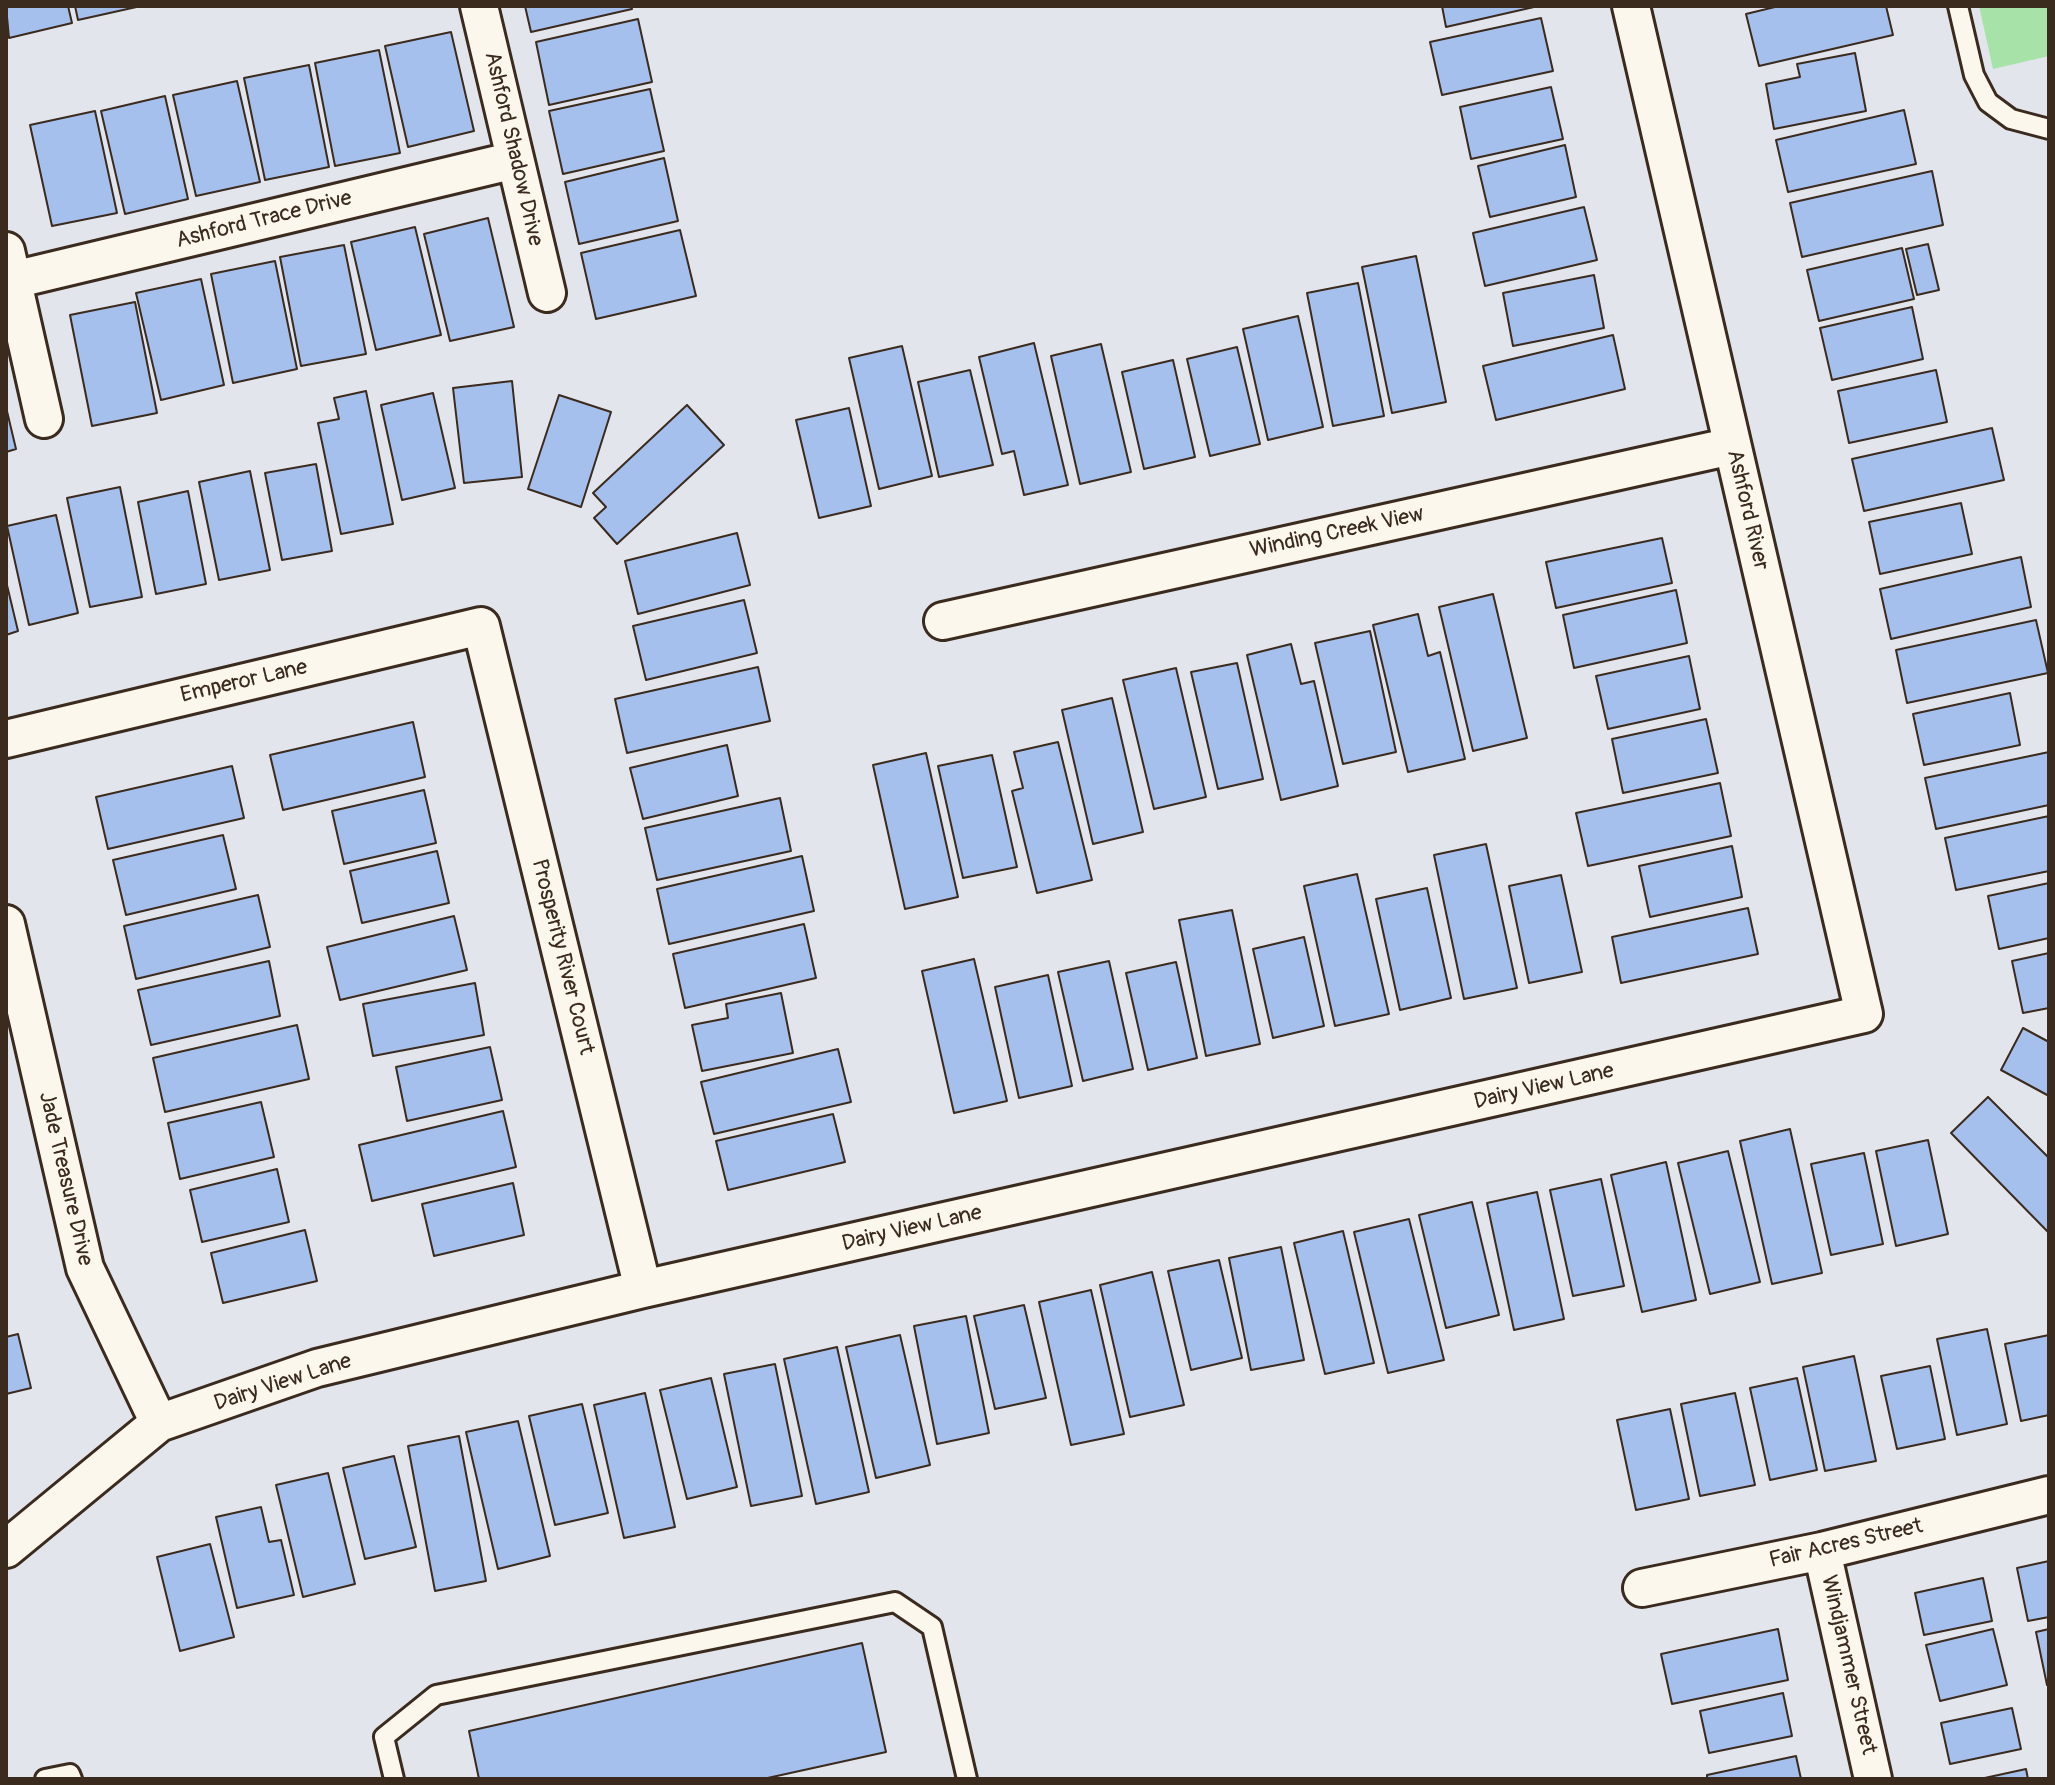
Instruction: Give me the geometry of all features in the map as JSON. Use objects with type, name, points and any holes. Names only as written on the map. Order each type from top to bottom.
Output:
[{"type":"street","name":"Ashford Shadow Drive","points":[[479,6],[547,293]]},
{"type":"street","name":"Ashford River","points":[[1631,6],[1864,1014]]},
{"type":"street","name":"Ashford Trace Drive","points":[[9,266],[515,160]]},
{"type":"street","points":[[9,266],[44,419]]},
{"type":"street","name":"Winding Creek View","points":[[943,621],[1732,446]]},
{"type":"street","name":"Emperor Lane","points":[[6,739],[481,626]]},
{"type":"street","name":"Prosperity River Court","points":[[481,626],[643,1289]]},
{"type":"street","name":"Jade Treasure Drive","points":[[6,924],[85,1268],[159,1423]]},
{"type":"street","name":"Dairy View Lane","points":[[6,1549],[159,1423],[317,1368],[643,1289],[1864,1014]]},
{"type":"street","name":"Fair Acres Street","points":[[1642,1588],[1822,1551],[2049,1495]]},
{"type":"street","name":"Windjammer Street","points":[[1822,1551],[1873,1779]]},
{"type":"lane","points":[[1958,6],[1974,75],[1988,102],[2011,119],[2049,129]]},
{"type":"lane","points":[[394,1779],[384,1737],[436,1695],[895,1602],[932,1627],[967,1779]]},
{"type":"lane","points":[[45,1779],[70,1774],[72,1779]]},
{"type":"green space","points":[[1979,6],[2049,6],[2049,56],[1993,69]]},
{"type":"building","points":[[6,6],[68,6],[72,23],[9,38]]},
{"type":"building","points":[[75,6],[141,6],[78,20]]},
{"type":"building","points":[[525,6],[631,6],[632,9],[531,32]]},
{"type":"building","points":[[1442,6],[1533,6],[1534,7],[1446,27]]},
{"type":"building","points":[[1779,6],[1886,6],[1893,35],[1759,66],[1746,14]]},
{"type":"building","points":[[1541,18],[1553,71],[1442,95],[1430,42]]},
{"type":"building","points":[[638,19],[652,82],[549,105],[536,42]]},
{"type":"building","points":[[451,32],[474,131],[408,147],[385,46]]},
{"type":"building","points":[[379,50],[400,153],[335,166],[315,63]]},
{"type":"building","points":[[1855,53],[1866,111],[1774,129],[1766,84],[1800,77],[1797,64]]},
{"type":"building","points":[[309,65],[329,167],[265,180],[244,78]]},
{"type":"building","points":[[237,81],[260,182],[196,196],[173,95]]},
{"type":"building","points":[[1551,87],[1563,139],[1471,159],[1460,107]]},
{"type":"building","points":[[650,89],[664,151],[563,174],[549,111]]},
{"type":"building","points":[[165,96],[188,199],[125,214],[101,111]]},
{"type":"building","points":[[1904,110],[1916,164],[1788,192],[1776,140]]},
{"type":"building","points":[[95,111],[117,213],[52,226],[30,125]]},
{"type":"building","points":[[1565,145],[1576,197],[1490,217],[1478,166]]},
{"type":"building","points":[[664,158],[678,221],[579,244],[565,182]]},
{"type":"building","points":[[1932,171],[1943,225],[1802,257],[1790,203]]},
{"type":"building","points":[[1584,207],[1597,260],[1485,286],[1473,233]]},
{"type":"building","points":[[488,218],[514,327],[450,341],[424,234]]},
{"type":"building","points":[[415,227],[441,335],[376,350],[351,242]]},
{"type":"building","points":[[680,230],[696,296],[596,319],[581,253]]},
{"type":"building","points":[[1928,244],[1939,290],[1917,295],[1906,249]]},
{"type":"building","points":[[344,245],[366,354],[301,366],[280,257]]},
{"type":"building","points":[[1902,248],[1914,299],[1819,321],[1807,270]]},
{"type":"building","points":[[1416,256],[1446,402],[1392,413],[1362,267]]},
{"type":"building","points":[[275,261],[297,369],[233,383],[211,274]]},
{"type":"building","points":[[1594,275],[1604,328],[1513,346],[1503,293]]},
{"type":"building","points":[[201,279],[224,385],[161,400],[136,293]]},
{"type":"building","points":[[1358,283],[1384,416],[1333,426],[1307,293]]},
{"type":"building","points":[[135,302],[157,413],[92,426],[70,315]]},
{"type":"building","points":[[1912,307],[1923,359],[1832,380],[1820,328]]},
{"type":"building","points":[[1298,316],[1323,427],[1268,440],[1243,329]]},
{"type":"building","points":[[1613,335],[1625,389],[1496,420],[1483,366]]},
{"type":"building","points":[[1034,343],[1068,485],[1024,495],[1014,451],[1002,454],[979,357]]},
{"type":"building","points":[[1101,344],[1131,472],[1080,484],[1051,356]]},
{"type":"building","points":[[902,346],[932,476],[879,489],[849,358]]},
{"type":"building","points":[[1237,347],[1260,444],[1210,456],[1187,359]]},
{"type":"building","points":[[1173,360],[1195,457],[1144,469],[1122,372]]},
{"type":"building","points":[[970,370],[993,465],[939,477],[918,382]]},
{"type":"building","points":[[1936,370],[1947,422],[1849,443],[1838,391]]},
{"type":"building","points":[[512,381],[522,477],[464,483],[453,388]]},
{"type":"building","points":[[366,391],[393,524],[341,534],[318,423],[339,419],[334,398]]},
{"type":"building","points":[[433,393],[455,488],[402,500],[381,405]]},
{"type":"building","points":[[559,395],[611,412],[581,507],[528,489]]},
{"type":"building","points":[[687,405],[724,445],[617,544],[594,518],[606,507],[593,493]]},
{"type":"building","points":[[6,407],[16,449],[6,452]]},
{"type":"building","points":[[849,408],[871,506],[819,518],[796,420]]},
{"type":"building","points":[[1992,428],[2004,480],[1864,511],[1852,459]]},
{"type":"building","points":[[316,464],[332,551],[282,560],[265,473]]},
{"type":"building","points":[[250,471],[270,570],[219,580],[199,482]]},
{"type":"building","points":[[120,487],[142,597],[90,607],[67,498]]},
{"type":"building","points":[[188,491],[206,584],[156,594],[138,502]]},
{"type":"building","points":[[1961,503],[1972,554],[1880,574],[1869,522]]},
{"type":"building","points":[[56,515],[78,613],[29,625],[7,526]]},
{"type":"building","points":[[737,533],[750,585],[638,614],[625,561]]},
{"type":"building","points":[[1662,538],[1672,583],[1556,608],[1546,562]]},
{"type":"building","points":[[2021,557],[2031,607],[1891,639],[1880,589]]},
{"type":"building","points":[[6,581],[18,631],[6,635]]},
{"type":"building","points":[[1676,590],[1687,643],[1574,668],[1563,615]]},
{"type":"building","points":[[1493,594],[1527,738],[1473,751],[1439,607]]},
{"type":"building","points":[[744,600],[757,653],[646,680],[633,626]]},
{"type":"building","points":[[1418,614],[1428,656],[1440,652],[1465,759],[1408,772],[1373,625]]},
{"type":"building","points":[[2036,620],[2048,673],[1907,703],[1896,650]]},
{"type":"building","points":[[1370,631],[1396,752],[1343,764],[1315,643]]},
{"type":"building","points":[[1291,644],[1301,684],[1314,681],[1338,786],[1281,800],[1247,655]]},
{"type":"building","points":[[1689,656],[1700,709],[1608,729],[1596,676]]},
{"type":"building","points":[[1237,663],[1263,779],[1218,789],[1191,672]]},
{"type":"building","points":[[758,667],[770,721],[627,753],[615,699]]},
{"type":"building","points":[[1176,668],[1206,797],[1154,809],[1123,680]]},
{"type":"building","points":[[2010,693],[2020,745],[1924,765],[1913,714]]},
{"type":"building","points":[[1112,698],[1143,832],[1093,844],[1062,710]]},
{"type":"building","points":[[1706,719],[1718,773],[1623,793],[1612,739]]},
{"type":"building","points":[[413,722],[425,777],[283,810],[270,755]]},
{"type":"building","points":[[1058,742],[1092,880],[1037,893],[1012,791],[1023,788],[1014,752]]},
{"type":"building","points":[[727,745],[738,796],[643,819],[630,768]]},
{"type":"building","points":[[2049,752],[2049,805],[1936,829],[1925,778]]},
{"type":"building","points":[[926,753],[958,897],[905,909],[873,765]]},
{"type":"building","points":[[992,755],[1017,867],[963,878],[938,766]]},
{"type":"building","points":[[232,766],[244,818],[108,849],[96,797]]},
{"type":"building","points":[[1720,783],[1731,836],[1588,866],[1576,813]]},
{"type":"building","points":[[424,790],[436,843],[344,864],[332,811]]},
{"type":"building","points":[[780,798],[791,851],[657,880],[645,828]]},
{"type":"building","points":[[2049,816],[2049,871],[1956,890],[1945,838]]},
{"type":"building","points":[[223,835],[236,889],[126,915],[113,860]]},
{"type":"building","points":[[1486,844],[1517,988],[1464,999],[1434,855]]},
{"type":"building","points":[[1732,846],[1742,897],[1650,917],[1639,866]]},
{"type":"building","points":[[437,851],[449,903],[362,923],[350,871]]},
{"type":"building","points":[[802,856],[814,911],[669,944],[657,889]]},
{"type":"building","points":[[1357,874],[1389,1014],[1335,1026],[1304,886]]},
{"type":"building","points":[[1561,875],[1582,972],[1529,983],[1509,886]]},
{"type":"building","points":[[2049,883],[2049,938],[1999,949],[1988,896]]},
{"type":"building","points":[[1427,888],[1451,998],[1400,1010],[1376,899]]},
{"type":"building","points":[[258,895],[270,947],[136,979],[124,926]]},
{"type":"building","points":[[1748,908],[1758,954],[1621,983],[1612,937]]},
{"type":"building","points":[[1232,910],[1260,1044],[1206,1056],[1179,920]]},
{"type":"building","points":[[454,916],[467,970],[340,1000],[327,947]]},
{"type":"building","points":[[804,924],[816,978],[685,1008],[673,954]]},
{"type":"building","points":[[1304,937],[1324,1026],[1273,1038],[1253,949]]},
{"type":"building","points":[[2049,953],[2049,1008],[2023,1013],[2012,961]]},
{"type":"building","points":[[974,959],[1007,1101],[954,1113],[922,971]]},
{"type":"building","points":[[269,961],[280,1016],[151,1045],[138,990]]},
{"type":"building","points":[[1109,961],[1133,1069],[1083,1081],[1058,972]]},
{"type":"building","points":[[1176,962],[1197,1058],[1148,1070],[1126,973]]},
{"type":"building","points":[[1048,975],[1072,1086],[1019,1098],[995,987]]},
{"type":"building","points":[[475,983],[484,1035],[373,1056],[363,1004]]},
{"type":"building","points":[[781,993],[793,1053],[702,1071],[692,1025],[728,1018],[726,1004]]},
{"type":"building","points":[[297,1025],[309,1079],[165,1112],[153,1058]]},
{"type":"building","points":[[2023,1028],[2049,1042],[2049,1096],[2001,1070]]},
{"type":"building","points":[[490,1047],[502,1100],[407,1121],[396,1067]]},
{"type":"building","points":[[838,1049],[851,1102],[714,1134],[701,1082]]},
{"type":"building","points":[[1988,1097],[2049,1158],[2049,1233],[1951,1133]]},
{"type":"building","points":[[261,1102],[274,1157],[180,1179],[168,1123]]},
{"type":"building","points":[[503,1111],[516,1167],[372,1201],[359,1145]]},
{"type":"building","points":[[833,1114],[845,1162],[728,1190],[716,1141]]},
{"type":"building","points":[[1790,1129],[1822,1273],[1772,1284],[1740,1141]]},
{"type":"building","points":[[1928,1140],[1948,1234],[1896,1246],[1876,1151]]},
{"type":"building","points":[[1728,1151],[1760,1282],[1710,1294],[1678,1163]]},
{"type":"building","points":[[1864,1153],[1883,1244],[1831,1255],[1811,1164]]},
{"type":"building","points":[[1666,1162],[1696,1300],[1642,1312],[1611,1175]]},
{"type":"building","points":[[277,1169],[289,1222],[202,1242],[190,1190]]},
{"type":"building","points":[[1601,1179],[1624,1286],[1573,1296],[1550,1190]]},
{"type":"building","points":[[513,1183],[524,1235],[434,1256],[422,1204]]},
{"type":"building","points":[[1537,1192],[1564,1319],[1514,1330],[1487,1203]]},
{"type":"building","points":[[1472,1202],[1499,1315],[1446,1328],[1419,1215]]},
{"type":"building","points":[[1409,1219],[1444,1360],[1388,1373],[1354,1232]]},
{"type":"building","points":[[305,1230],[317,1281],[223,1303],[211,1253]]},
{"type":"building","points":[[1343,1231],[1374,1363],[1325,1374],[1294,1243]]},
{"type":"building","points":[[1281,1247],[1304,1360],[1251,1370],[1229,1258]]},
{"type":"building","points":[[1219,1260],[1242,1358],[1191,1370],[1168,1271]]},
{"type":"building","points":[[1152,1272],[1184,1405],[1130,1417],[1100,1285]]},
{"type":"building","points":[[1091,1290],[1124,1434],[1071,1445],[1039,1302]]},
{"type":"building","points":[[1024,1305],[1046,1398],[995,1409],[974,1316]]},
{"type":"building","points":[[966,1316],[989,1433],[937,1444],[914,1326]]},
{"type":"building","points":[[1987,1329],[2007,1424],[1957,1435],[1937,1339]]},
{"type":"building","points":[[18,1334],[31,1388],[6,1394],[6,1337]]},
{"type":"building","points":[[900,1335],[930,1465],[876,1478],[846,1347]]},
{"type":"building","points":[[2049,1335],[2049,1415],[2021,1421],[2005,1344]]},
{"type":"building","points":[[837,1347],[869,1492],[816,1504],[784,1359]]},
{"type":"building","points":[[1854,1356],[1876,1461],[1825,1471],[1803,1367]]},
{"type":"building","points":[[775,1364],[802,1496],[751,1506],[724,1374]]},
{"type":"building","points":[[1930,1366],[1945,1439],[1897,1449],[1881,1376]]},
{"type":"building","points":[[711,1378],[737,1487],[687,1499],[660,1390]]},
{"type":"building","points":[[1797,1378],[1817,1470],[1770,1480],[1750,1388]]},
{"type":"building","points":[[645,1393],[675,1527],[624,1538],[594,1405]]},
{"type":"building","points":[[1735,1393],[1755,1485],[1700,1496],[1681,1404]]},
{"type":"building","points":[[582,1404],[608,1513],[555,1525],[529,1416]]},
{"type":"building","points":[[1670,1409],[1689,1499],[1636,1510],[1617,1420]]},
{"type":"building","points":[[518,1421],[550,1556],[498,1569],[466,1432]]},
{"type":"building","points":[[459,1436],[486,1581],[435,1591],[408,1446]]},
{"type":"building","points":[[394,1456],[416,1547],[365,1559],[343,1468]]},
{"type":"building","points":[[328,1473],[355,1584],[303,1597],[276,1485]]},
{"type":"building","points":[[261,1507],[269,1542],[281,1540],[294,1595],[237,1608],[216,1517]]},
{"type":"building","points":[[210,1544],[234,1637],[180,1651],[157,1557]]},
{"type":"building","points":[[2049,1561],[2049,1617],[2028,1621],[2017,1568]]},
{"type":"building","points":[[1983,1578],[1992,1621],[1924,1635],[1915,1593]]},
{"type":"building","points":[[1778,1629],[1788,1680],[1672,1704],[1661,1654]]},
{"type":"building","points":[[1993,1629],[2007,1685],[1940,1701],[1926,1645]]},
{"type":"building","points":[[2049,1629],[2049,1684],[2047,1685],[2036,1632]]},
{"type":"building","points":[[862,1643],[886,1752],[763,1779],[479,1779],[469,1731]]},
{"type":"building","points":[[1783,1693],[1792,1736],[1709,1753],[1700,1711]]},
{"type":"building","points":[[2012,1708],[2021,1749],[1950,1764],[1941,1723]]},
{"type":"building","points":[[1796,1756],[1801,1779],[1707,1779],[1707,1775]]},
{"type":"building","points":[[2026,1769],[2028,1779],[1980,1779]]}]
